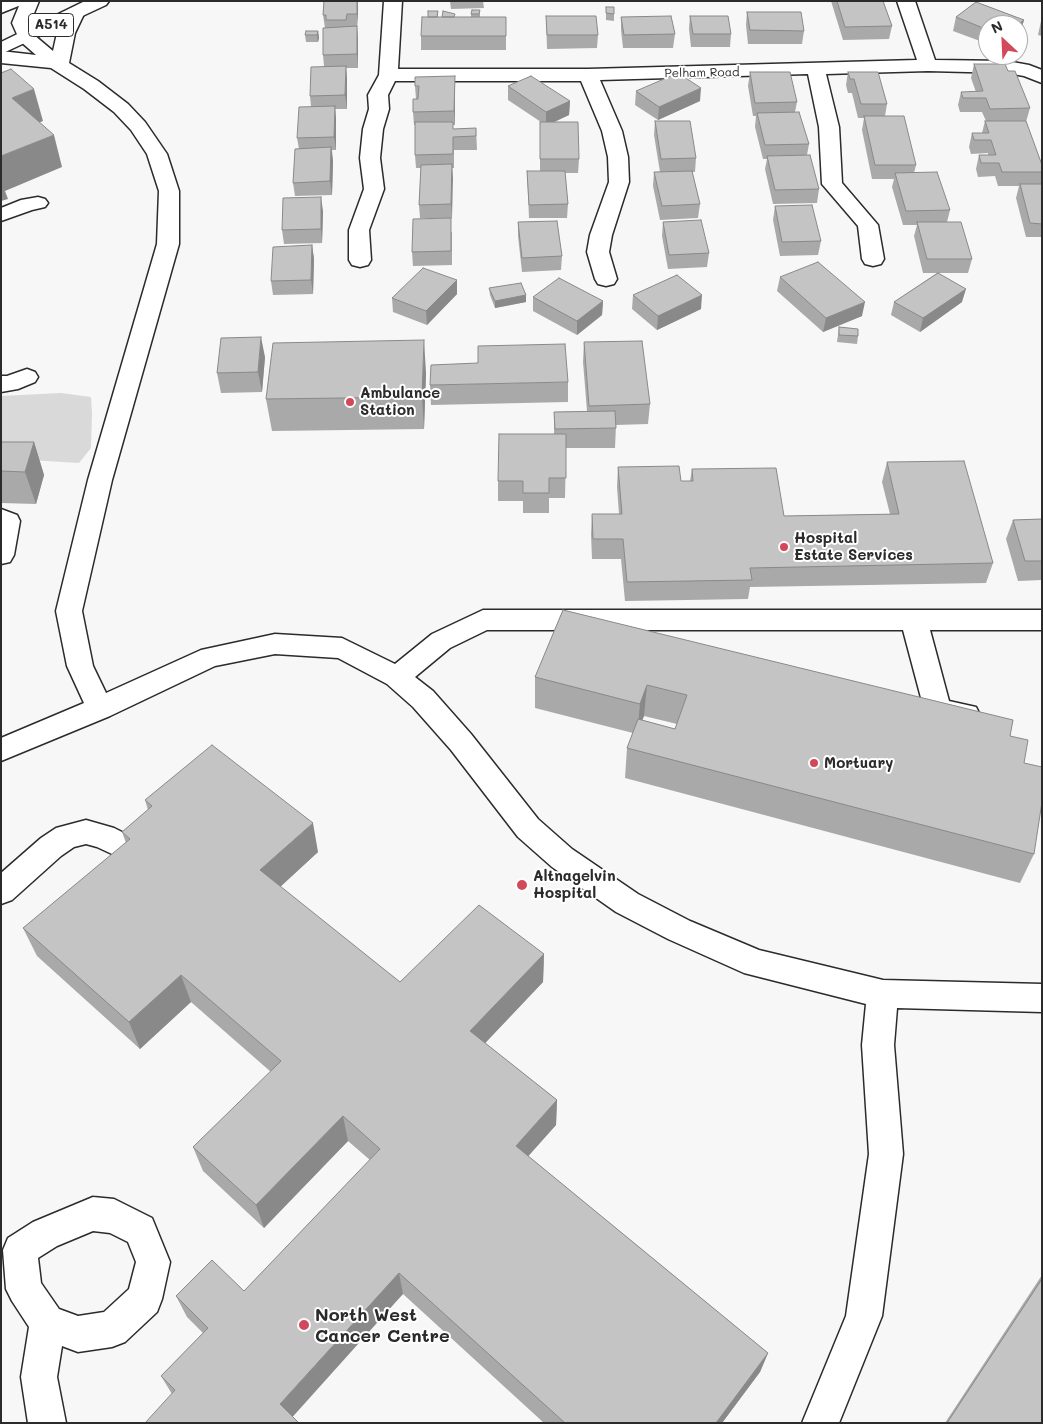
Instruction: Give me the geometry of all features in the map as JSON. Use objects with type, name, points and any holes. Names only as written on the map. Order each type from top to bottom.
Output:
[{"type":"main road","name":"A514","points":[[1,8],[16,1]]},
{"type":"main road","points":[[30,1],[22,23],[26,37],[120,108],[138,126],[157,154],[170,190],[168,244],[100,480],[69,611],[80,666],[100,708]]},
{"type":"main road","name":"A514","points":[[1,49],[100,1]]},
{"type":"main road","points":[[360,260],[359,230],[374,189],[370,158],[373,129],[379,109],[378,95],[388,75],[393,1]]},
{"type":"main road","points":[[906,1],[928,65]]},
{"type":"main road","points":[[58,63],[66,33],[75,14]]},
{"type":"main road","points":[[1,57],[58,63]]},
{"type":"main road","name":"Pelham Road","points":[[388,75],[588,75],[816,70],[928,65],[1006,67],[1029,71],[1042,77]]},
{"type":"main road","points":[[816,70],[829,127],[832,184],[868,225],[873,259]]},
{"type":"main road","points":[[588,75],[612,131],[618,157],[618,182],[601,235],[598,252],[606,279]]},
{"type":"main road","points":[[1,215],[28,204],[38,203]]},
{"type":"main road","points":[[1,384],[10,384],[27,377]]},
{"type":"main road","points":[[1,518],[8,521],[1,555]]},
{"type":"main road","points":[[396,677],[441,641],[483,620],[1042,620]]},
{"type":"main road","points":[[914,621],[938,710],[973,716]]},
{"type":"main road","points":[[1,750],[100,708],[210,657],[275,644],[342,648],[396,677],[423,699],[461,742],[528,828],[562,858],[627,903],[679,930],[755,963],[883,994],[1042,998]]},
{"type":"main road","points":[[1,891],[66,836],[86,832],[104,837],[140,855]]},
{"type":"main road","points":[[820,1423],[864,1316],[886,1154],[878,1045],[883,994]]},
{"type":"main road","points":[[93,1214],[114,1216],[140,1230],[153,1262],[144,1299],[112,1329],[78,1334],[47,1323],[24,1289],[10,1244],[45,1234],[69,1222],[93,1214]]},
{"type":"main road","points":[[47,1323],[39,1377],[47,1423]]},
{"type":"shaded area","points":[[61,393],[91,397],[91,448],[79,463],[30,460],[1,446],[1,396]]},
{"type":"building","points":[[324,1],[357,1],[357,14],[347,14],[346,20],[326,20],[326,15],[323,15]]},
{"type":"building","points":[[837,1],[883,1],[892,26],[845,27]]},
{"type":"building","points":[[976,2],[1011,15],[978,15],[978,26],[956,17]]},
{"type":"building","points":[[606,7],[614,7],[614,14],[606,13]]},
{"type":"building","points":[[472,10],[480,10],[479,14],[471,14]]},
{"type":"building","points":[[428,11],[438,11],[437,17],[428,17]]},
{"type":"building","points":[[443,11],[455,14],[454,17],[442,17]]},
{"type":"building","points":[[747,12],[801,12],[804,31],[750,30]]},
{"type":"building","points":[[546,16],[596,16],[598,35],[547,35]]},
{"type":"building","points":[[671,16],[675,34],[624,35],[621,17]]},
{"type":"building","points":[[690,16],[728,16],[731,34],[693,34]]},
{"type":"building","points":[[422,17],[506,17],[506,36],[421,36]]},
{"type":"building","points":[[357,26],[357,54],[323,55],[323,28]]},
{"type":"building","points":[[306,31],[318,31],[317,35],[305,35]]},
{"type":"building","points":[[974,64],[1005,65],[1008,71],[1015,71],[1030,108],[990,109],[986,98],[963,98],[961,92],[983,91]]},
{"type":"building","points":[[346,66],[345,95],[310,96],[311,67]]},
{"type":"building","points":[[11,69],[34,89],[12,98],[54,135],[1,156],[1,73]]},
{"type":"building","points":[[750,72],[790,72],[797,102],[755,103]]},
{"type":"building","points":[[848,72],[878,72],[887,104],[861,104],[854,79],[850,79]]},
{"type":"building","points":[[678,73],[701,88],[659,107],[636,91]]},
{"type":"building","points":[[455,76],[454,111],[413,112],[413,99],[418,99],[419,86],[415,86],[415,77]]},
{"type":"building","points":[[531,76],[570,101],[546,112],[508,86]]},
{"type":"building","points":[[335,106],[334,137],[297,138],[299,107]]},
{"type":"building","points":[[799,112],[809,144],[765,145],[757,113]]},
{"type":"building","points":[[864,116],[904,116],[916,165],[875,165]]},
{"type":"building","points":[[655,121],[690,121],[696,158],[661,159]]},
{"type":"building","points":[[985,121],[1026,121],[1042,165],[1042,172],[1002,172],[999,163],[981,163],[979,155],[996,155],[991,140],[974,140],[972,133],[989,133]]},
{"type":"building","points":[[415,122],[453,122],[453,129],[476,128],[476,136],[453,137],[453,154],[415,155]]},
{"type":"building","points":[[540,122],[578,122],[579,159],[540,159]]},
{"type":"building","points":[[331,147],[330,181],[293,183],[295,149]]},
{"type":"building","points":[[810,155],[819,189],[775,190],[767,156]]},
{"type":"building","points":[[452,164],[451,204],[419,205],[421,165]]},
{"type":"building","points":[[527,171],[565,171],[568,204],[529,205]]},
{"type":"building","points":[[692,171],[700,204],[662,206],[654,172]]},
{"type":"building","points":[[937,172],[950,210],[906,211],[895,173]]},
{"type":"building","points":[[1020,184],[1042,184],[1042,224],[1030,223]]},
{"type":"building","points":[[321,197],[321,229],[282,230],[283,198]]},
{"type":"building","points":[[812,205],[821,241],[782,242],[775,206]]},
{"type":"building","points":[[451,218],[451,251],[412,252],[413,219]]},
{"type":"building","points":[[701,220],[709,253],[669,255],[663,222]]},
{"type":"building","points":[[557,221],[562,256],[522,258],[518,222]]},
{"type":"building","points":[[917,222],[961,222],[972,259],[927,259]]},
{"type":"building","points":[[312,245],[311,280],[271,281],[273,247]]},
{"type":"building","points":[[818,262],[865,302],[826,318],[780,277]]},
{"type":"building","points":[[423,268],[457,280],[426,311],[392,298]]},
{"type":"building","points":[[938,273],[966,289],[923,318],[894,302]]},
{"type":"building","points":[[677,275],[702,295],[658,316],[633,295]]},
{"type":"building","points":[[559,278],[603,301],[577,321],[533,297]]},
{"type":"building","points":[[521,283],[526,295],[495,301],[489,288]]},
{"type":"building","points":[[839,327],[858,329],[858,336],[839,335]]},
{"type":"building","points":[[261,337],[258,372],[217,373],[221,338]]},
{"type":"building","points":[[424,340],[422,397],[266,399],[273,343]]},
{"type":"building","points":[[642,341],[650,404],[589,406],[584,342]]},
{"type":"building","points":[[565,344],[568,382],[430,385],[431,365],[478,363],[478,346]]},
{"type":"building","points":[[615,411],[616,428],[555,429],[554,412]]},
{"type":"building","points":[[499,434],[566,434],[566,478],[549,478],[549,493],[523,493],[523,481],[498,481]]},
{"type":"building","points":[[1,442],[34,442],[25,472],[1,471]]},
{"type":"building","name":"Hospital Estate Services","points":[[964,461],[993,563],[750,568],[752,580],[627,582],[623,539],[593,539],[592,514],[622,514],[618,467],[679,466],[681,481],[693,481],[692,469],[776,468],[784,516],[899,514],[887,462]]},
{"type":"building","points":[[1042,519],[1042,561],[1025,561],[1013,520]]},
{"type":"building","name":"Mortuary","points":[[563,610],[1013,720],[1010,736],[1028,740],[1024,763],[1042,767],[1042,802],[1034,854],[627,748],[638,719],[675,729],[687,695],[647,685],[640,704],[535,677]]},
{"type":"building","points":[[212,745],[313,823],[260,870],[400,982],[479,905],[544,954],[470,1031],[557,1100],[516,1146],[768,1353],[716,1423],[565,1423],[399,1273],[280,1404],[299,1423],[145,1423],[175,1390],[161,1376],[208,1328],[176,1296],[212,1260],[244,1291],[380,1149],[343,1116],[256,1205],[193,1147],[281,1061],[181,975],[129,1022],[23,928],[130,839],[122,832],[152,806],[145,800]]},
{"type":"building","points":[[1042,1279],[1042,1423],[947,1423]]},
{"type":"place","name":"Ambulance Station","points":[[350,402]]},
{"type":"place","name":"Hospital Estate Services","points":[[784,547]]},
{"type":"place","name":"Mortuary","points":[[814,763]]},
{"type":"place","name":"Altnagelvin Hospital","points":[[522,885]]},
{"type":"place","name":"North West Cancer Centre","points":[[304,1325]]}]
